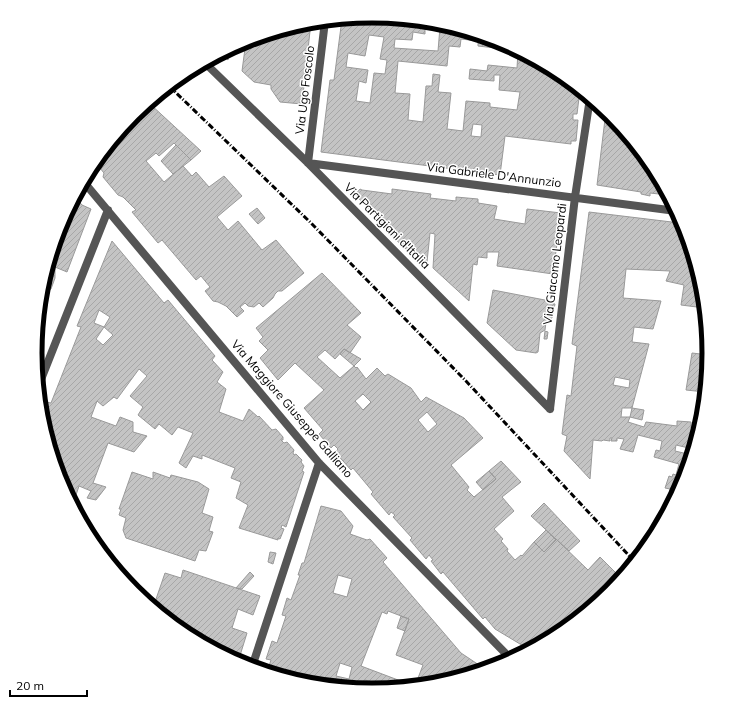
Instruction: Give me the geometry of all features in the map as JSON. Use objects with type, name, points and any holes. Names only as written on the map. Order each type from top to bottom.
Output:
[{"type":"street","name":"Via Ugo Foscolo","points":[[308,163],[324,27]]},
{"type":"street","name":"Via Partigiani d'Italia","points":[[208,66],[308,163],[550,409]]},
{"type":"street","name":"Via Giacomo Leopardi","points":[[550,409],[576,197],[589,104]]},
{"type":"street","name":"Via Gabriele D'Annunzio","points":[[308,163],[669,210]]},
{"type":"street","name":"Via Maggiore Giuseppe Galliano","points":[[87,186],[319,463],[506,654]]},
{"type":"street","points":[[43,375],[108,210]]},
{"type":"street","points":[[254,661],[319,463]]},
{"type":"building","points":[[372,23],[425,27],[425,34],[413,32],[412,40],[395,39],[394,48],[438,51],[440,30],[457,34],[478,41],[461,39],[460,47],[449,46],[447,66],[398,61],[395,93],[410,94],[408,120],[423,122],[426,86],[432,86],[433,74],[440,75],[438,92],[451,93],[447,129],[463,131],[466,101],[490,103],[490,107],[517,110],[520,92],[499,90],[500,75],[494,75],[494,81],[469,79],[470,69],[487,71],[488,65],[517,68],[518,57],[537,67],[579,96],[577,114],[573,114],[573,120],[578,120],[576,141],[571,141],[571,144],[505,136],[500,175],[321,152],[330,80],[334,80],[341,25]],"holes":[[[369,35],[384,37],[380,59],[387,60],[385,74],[374,73],[370,103],[356,101],[359,81],[366,83],[368,70],[346,67],[348,53],[365,56]],[[473,124],[482,125],[481,137],[471,136]]]},
{"type":"building","points":[[310,29],[302,104],[280,102],[271,89],[271,85],[254,82],[242,71],[245,48],[287,34]]},
{"type":"building","points":[[478,41],[499,48],[478,46]]},
{"type":"building","points":[[153,106],[201,151],[191,160],[174,143],[159,156],[156,153],[146,161],[164,182],[183,166],[192,176],[196,172],[209,187],[224,176],[242,196],[217,217],[228,230],[238,221],[262,250],[276,240],[304,273],[282,291],[278,291],[263,307],[259,303],[254,307],[248,306],[245,303],[240,307],[244,311],[237,317],[226,306],[213,301],[205,291],[210,287],[201,276],[196,280],[162,240],[158,243],[132,212],[136,210],[123,197],[118,195],[103,177],[104,173],[100,168],[110,152],[124,135]]},
{"type":"building","points":[[605,120],[634,152],[661,194],[650,193],[650,196],[641,194],[641,192],[597,185]]},
{"type":"building","points":[[176,145],[191,160],[173,174],[161,161]]},
{"type":"building","points":[[360,189],[392,194],[392,189],[431,194],[430,198],[456,201],[456,197],[478,199],[478,203],[497,206],[494,219],[525,224],[527,209],[561,213],[553,274],[497,266],[499,252],[487,252],[487,258],[478,257],[477,265],[473,264],[469,301],[433,268],[435,234],[430,233],[427,262],[410,246],[407,250],[379,224],[382,221],[355,195]]},
{"type":"building","points":[[79,201],[82,205],[91,209],[67,272],[55,267],[55,278],[51,289],[48,291],[53,268],[67,227]]},
{"type":"building","points":[[257,208],[265,218],[258,224],[249,214]]},
{"type":"building","points":[[589,212],[675,222],[691,268],[699,307],[681,305],[684,285],[666,281],[670,271],[626,269],[623,298],[661,301],[653,329],[634,327],[632,342],[649,344],[632,408],[622,408],[621,417],[630,417],[628,422],[644,427],[646,422],[677,426],[677,421],[691,422],[691,428],[693,429],[688,448],[676,445],[675,451],[686,454],[670,495],[670,489],[665,488],[669,476],[672,477],[673,474],[676,475],[679,464],[654,457],[656,450],[660,451],[662,441],[638,435],[633,452],[620,449],[624,439],[617,438],[617,441],[611,441],[612,438],[610,438],[610,441],[593,440],[590,479],[564,451],[567,436],[562,434],[567,395],[571,396],[577,346],[572,344]],"holes":[[[615,377],[630,380],[629,388],[613,385]]]},
{"type":"building","points":[[112,241],[164,303],[168,300],[215,356],[212,360],[223,372],[217,382],[226,389],[219,412],[243,421],[249,409],[258,417],[259,416],[272,430],[276,429],[283,437],[283,440],[281,440],[284,443],[287,442],[294,450],[294,455],[296,454],[302,460],[301,462],[304,466],[302,471],[304,472],[286,527],[282,525],[281,528],[284,529],[280,539],[278,538],[278,540],[239,528],[248,505],[236,498],[241,482],[231,478],[235,468],[202,455],[202,459],[193,456],[186,468],[179,463],[193,433],[178,427],[172,435],[159,424],[155,429],[138,415],[143,407],[130,396],[147,376],[139,369],[117,399],[114,397],[103,406],[97,401],[91,417],[116,426],[120,417],[133,422],[133,432],[147,436],[134,452],[108,443],[93,483],[106,487],[96,500],[87,498],[91,491],[79,486],[75,497],[67,479],[53,438],[46,402],[51,403],[81,327],[77,326]],"holes":[[[99,310],[110,317],[104,327],[94,323]],[[104,327],[113,335],[103,345],[96,339]]]},
{"type":"building","points":[[322,273],[361,313],[347,325],[361,337],[350,353],[344,349],[335,359],[325,350],[317,357],[340,378],[354,366],[356,368],[357,367],[366,379],[377,368],[385,376],[388,374],[411,388],[421,402],[426,397],[464,418],[483,438],[451,465],[469,487],[467,490],[474,497],[496,479],[489,471],[501,461],[521,482],[502,497],[514,511],[494,529],[503,539],[501,541],[515,560],[521,555],[522,556],[534,542],[544,552],[556,539],[588,570],[600,557],[617,574],[590,601],[573,615],[524,646],[495,629],[485,617],[483,619],[443,572],[441,574],[431,561],[433,560],[429,555],[426,559],[410,540],[412,538],[393,517],[395,515],[391,512],[389,515],[371,494],[373,492],[353,468],[351,470],[335,452],[338,449],[334,445],[331,448],[319,434],[323,430],[304,408],[324,390],[295,363],[278,380],[260,358],[268,350],[259,341],[263,337],[256,328]],"holes":[[[363,394],[371,402],[363,410],[355,401]],[[427,412],[437,424],[428,432],[418,420]]]},
{"type":"building","points":[[493,290],[550,301],[550,303],[555,304],[552,318],[546,322],[545,330],[540,333],[538,352],[516,350],[487,323]]},
{"type":"building","points":[[545,331],[548,332],[547,339],[544,339]]},
{"type":"building","points":[[344,349],[361,359],[354,366],[340,354]]},
{"type":"building","points":[[692,353],[702,354],[699,391],[686,390]]},
{"type":"building","points":[[632,408],[644,410],[642,420],[630,417]]},
{"type":"building","points":[[489,471],[496,479],[483,490],[476,482]]},
{"type":"building","points":[[132,472],[153,479],[153,472],[170,478],[171,475],[198,482],[209,489],[202,513],[213,517],[209,531],[213,532],[206,551],[199,550],[195,561],[126,538],[123,530],[126,518],[119,515],[121,509],[119,509]]},
{"type":"building","points":[[544,503],[580,541],[569,551],[531,516]]},
{"type":"building","points":[[321,506],[341,511],[353,526],[350,534],[367,540],[370,539],[387,558],[383,562],[461,653],[479,665],[457,672],[417,680],[423,665],[396,655],[409,619],[388,611],[387,614],[382,612],[361,666],[402,681],[376,683],[365,680],[364,683],[329,680],[308,677],[269,666],[271,660],[266,659],[272,641],[277,643],[286,616],[282,615],[287,598],[291,600],[300,575],[298,575],[302,563],[304,563]],"holes":[[[338,575],[352,579],[347,597],[333,593]],[[340,663],[352,667],[349,679],[336,676]]]},
{"type":"building","points":[[546,530],[556,540],[544,552],[534,542]]},
{"type":"building","points":[[270,552],[276,553],[273,564],[268,562]]},
{"type":"building","points":[[183,570],[260,596],[253,615],[238,609],[232,628],[247,633],[240,655],[207,639],[202,636],[203,634],[195,631],[171,615],[155,602],[165,573],[181,578]]},
{"type":"building","points":[[250,572],[254,576],[242,589],[236,588]]},
{"type":"building","points":[[401,616],[409,619],[405,631],[397,628]]},
{"type":"railway","points":[[173,90],[310,222],[465,380],[631,558]]}]
